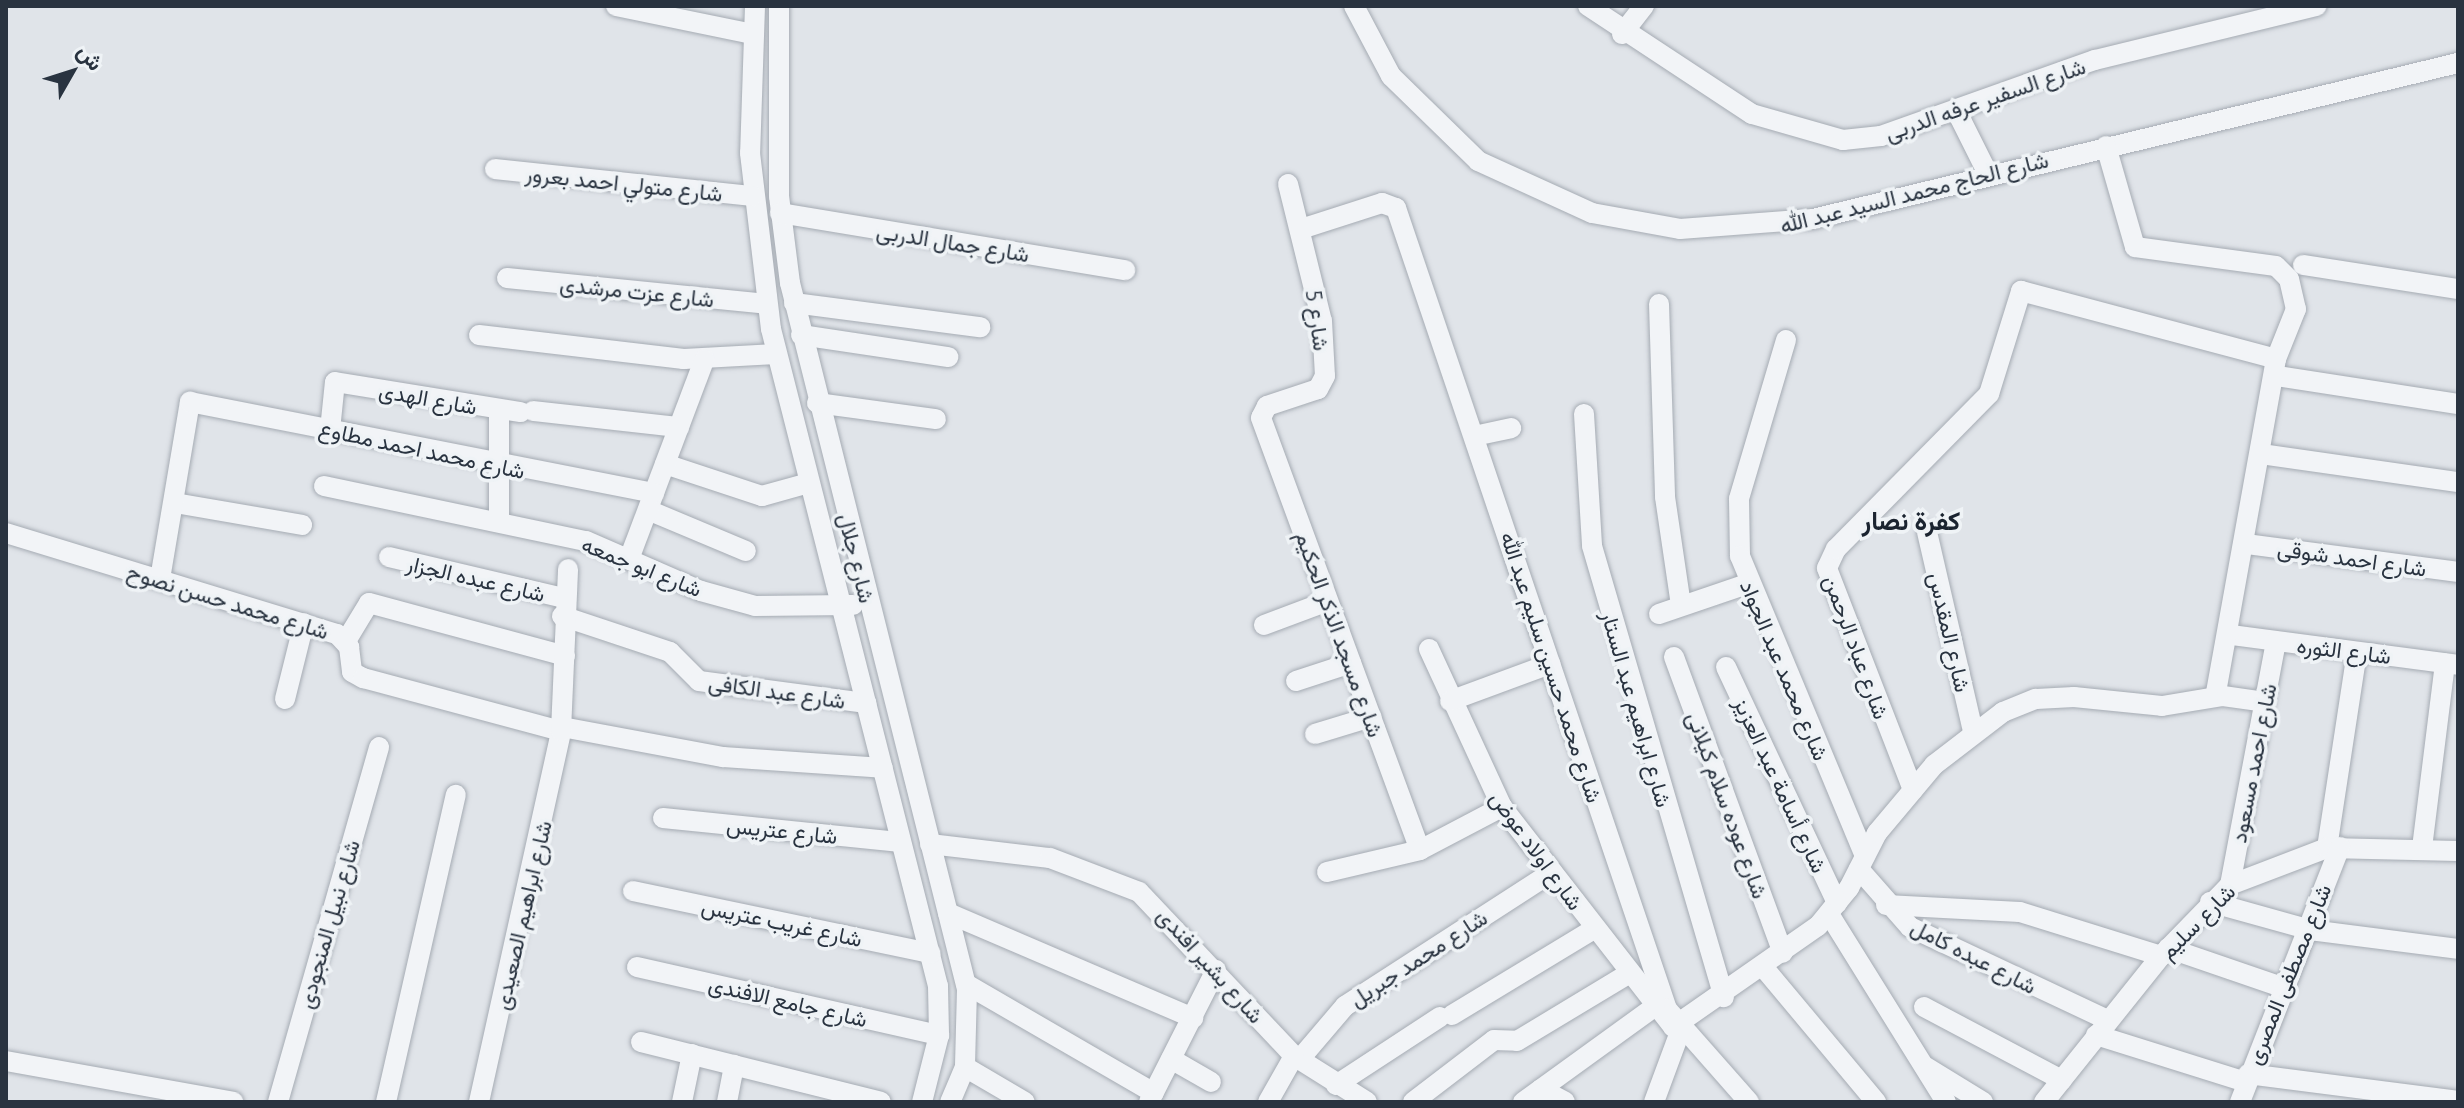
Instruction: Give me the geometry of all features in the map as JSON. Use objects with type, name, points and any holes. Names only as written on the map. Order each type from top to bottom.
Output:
[{"type":"street","points":[[616,6],[753,34]]},
{"type":"street","name":"شارع جلال","points":[[755,6],[750,101],[753,196],[767,304],[776,354],[840,608],[931,953],[939,1035],[922,1102]]},
{"type":"street","name":"شارع جلال","points":[[779,6],[776,102],[780,213],[794,303],[966,984],[965,1067],[950,1102]]},
{"type":"street","name":"شارع الحاج محمد السيد عبد الله","points":[[1354,6],[1391,76],[1446,136],[1513,182],[1592,213],[1680,229],[1769,227],[1987,172],[2458,63]]},
{"type":"street","name":"شارع السفير عرفه الدربى","points":[[1588,6],[1622,34],[1721,98],[1804,135],[1862,140],[2095,60],[2317,6]]},
{"type":"street","points":[[1622,34],[1644,6]]},
{"type":"street","points":[[2229,6],[2243,24]]},
{"type":"street","points":[[750,101],[776,102]]},
{"type":"street","points":[[1956,110],[1987,172]]},
{"type":"street","points":[[2106,146],[2135,247],[2276,266],[2289,279],[2296,309],[2277,368],[2231,635],[2215,697]]},
{"type":"street","name":"شارع متولي احمد بعرور","points":[[495,169],[753,196]]},
{"type":"street","name":"شارع 5","points":[[1261,418],[1267,406],[1318,389],[1325,376],[1301,229],[1288,184]]},
{"type":"street","name":"شارع محمد حسين سليم عبد الله","points":[[1301,229],[1382,203],[1396,208],[1479,435],[1550,664],[1680,1028],[1749,1102]]},
{"type":"street","name":"شارع جمال الدربى","points":[[780,213],[1125,270]]},
{"type":"street","points":[[2303,265],[2458,289]]},
{"type":"street","name":"شارع عزت مرشدى","points":[[507,278],[767,304]]},
{"type":"street","name":"شارع عباد الرحمن","points":[[1913,790],[1827,568],[1836,549],[1989,394],[2004,358],[2012,303],[2029,291],[2277,368]]},
{"type":"street","points":[[794,303],[980,327]]},
{"type":"street","points":[[1659,304],[1665,497],[1681,606]]},
{"type":"street","points":[[479,335],[704,360],[776,354]]},
{"type":"street","points":[[801,335],[948,357]]},
{"type":"street","name":"شارع محمد عبد الجواد","points":[[1786,340],[1739,499],[1747,584],[1862,862]]},
{"type":"street","points":[[629,559],[704,360]]},
{"type":"street","points":[[2277,368],[2458,404]]},
{"type":"street","name":"شارع الهدى","points":[[330,430],[335,382],[499,410],[679,427]]},
{"type":"street","name":"شارع محمد احمد مطاوع","points":[[175,503],[190,402],[651,501],[746,551]]},
{"type":"street","points":[[817,403],[936,419]]},
{"type":"street","points":[[499,410],[499,522]]},
{"type":"street","name":"شارع ابراهيم عبد الستار","points":[[1584,414],[1592,546],[1724,997]]},
{"type":"street","name":"شارع مسجد الذكر الحكيم","points":[[1261,418],[1420,850]]},
{"type":"street","points":[[1479,435],[1511,428]]},
{"type":"street","points":[[2261,454],[2458,482]]},
{"type":"street","points":[[665,464],[762,496],[809,483]]},
{"type":"street","name":"شارع ابو جمعه","points":[[324,486],[586,541],[755,606],[840,608],[868,601]]},
{"type":"street","points":[[160,579],[175,503],[302,525]]},
{"type":"street","name":"شارع المقدس","points":[[1927,532],[1973,731]]},
{"type":"street","name":"شارع محمد حسن نصوح","points":[[6,533],[304,623],[346,641],[355,675],[562,729],[723,757],[883,768]]},
{"type":"street","name":"شارع احمد شوقى","points":[[2246,544],[2458,572]]},
{"type":"street","name":"شارع عبده الجزار","points":[[389,557],[563,607]]},
{"type":"street","name":"شارع ابراهيم الصعيدى","points":[[479,1102],[562,729],[565,656],[563,607],[568,569]]},
{"type":"street","points":[[1659,614],[1747,584]]},
{"type":"street","points":[[1264,625],[1328,601]]},
{"type":"street","points":[[346,641],[369,603],[565,656]]},
{"type":"street","name":"شارع عبد الكافى","points":[[563,607],[670,652],[699,681],[867,703]]},
{"type":"street","points":[[285,699],[304,623]]},
{"type":"street","name":"شارع الثوره","points":[[2231,635],[2451,664]]},
{"type":"street","name":"شارع احمد مسعود","points":[[2230,885],[2276,641]]},
{"type":"street","name":"شارع اولاد عوض","points":[[1429,649],[1450,701],[1502,807],[1654,1007],[1680,1028]]},
{"type":"street","name":"شارع مصطفى المصرى","points":[[2245,1086],[2310,930],[2334,847],[2357,652]]},
{"type":"street","name":"شارع عوده سلام كيلانى","points":[[1674,657],[1783,953]]},
{"type":"street","points":[[1296,681],[1351,663]]},
{"type":"street","points":[[1450,701],[1550,664]]},
{"type":"street","points":[[2422,848],[2451,664]]},
{"type":"street","name":"شارع أسامة عبد العزيز","points":[[1726,667],[1833,908],[1946,1102]]},
{"type":"street","points":[[1654,1102],[1680,1028],[1764,968],[1833,908],[1913,790],[1973,731],[2036,699],[2181,706],[2215,697],[2265,702]]},
{"type":"street","points":[[1315,734],[1371,717]]},
{"type":"street","name":"شارع نبيل المنجودى","points":[[278,1102],[379,747]]},
{"type":"street","points":[[386,1102],[456,795]]},
{"type":"street","points":[[1327,872],[1420,850],[1502,807]]},
{"type":"street","name":"شارع عتريس","points":[[663,818],[901,842]]},
{"type":"street","name":"شارع بشير افندى","points":[[930,844],[1050,858],[1139,892],[1296,1058],[1341,1092],[1367,1102]]},
{"type":"street","name":"شارع سليم","points":[[2044,1102],[2165,952],[2210,902],[2230,885],[2334,847],[2458,851]]},
{"type":"street","name":"شارع عبده كامل","points":[[1862,862],[1886,905],[1939,943],[2102,1028],[2245,1086],[2458,1101]]},
{"type":"street","name":"شارع محمد جبريل","points":[[1268,1102],[1296,1058],[1345,1006],[1552,872]]},
{"type":"street","name":"شارع غريب عتريس","points":[[633,891],[931,953]]},
{"type":"street","points":[[2210,902],[2310,930],[2458,949]]},
{"type":"street","points":[[1886,905],[2020,912],[2285,988]]},
{"type":"street","points":[[948,913],[1193,1018]]},
{"type":"street","points":[[1341,1092],[1446,1016],[1594,929]]},
{"type":"street","name":"شارع جامع الافندى","points":[[637,967],[939,1035]]},
{"type":"street","points":[[1764,968],[1876,1102]]},
{"type":"street","points":[[966,984],[1151,1097],[1216,970]]},
{"type":"street","points":[[1413,1102],[1494,1040],[1517,1041],[1628,974]]},
{"type":"street","points":[[1523,1102],[1654,1007]]},
{"type":"street","points":[[1924,1007],[2062,1080]]},
{"type":"street","points":[[641,1042],[881,1102]]},
{"type":"street","points":[[682,1102],[692,1054]]},
{"type":"street","points":[[1171,1059],[1211,1082]]},
{"type":"street","points":[[6,1061],[233,1102]]},
{"type":"street","points":[[727,1102],[734,1065]]},
{"type":"street","points":[[965,1067],[1025,1102]]},
{"type":"street","points":[[1926,1067],[1983,1102]]},
{"type":"street","points":[[1541,1089],[1565,1102]]},
{"type":"district","name":"كفرة نصار","points":[[1911,521]]}]
